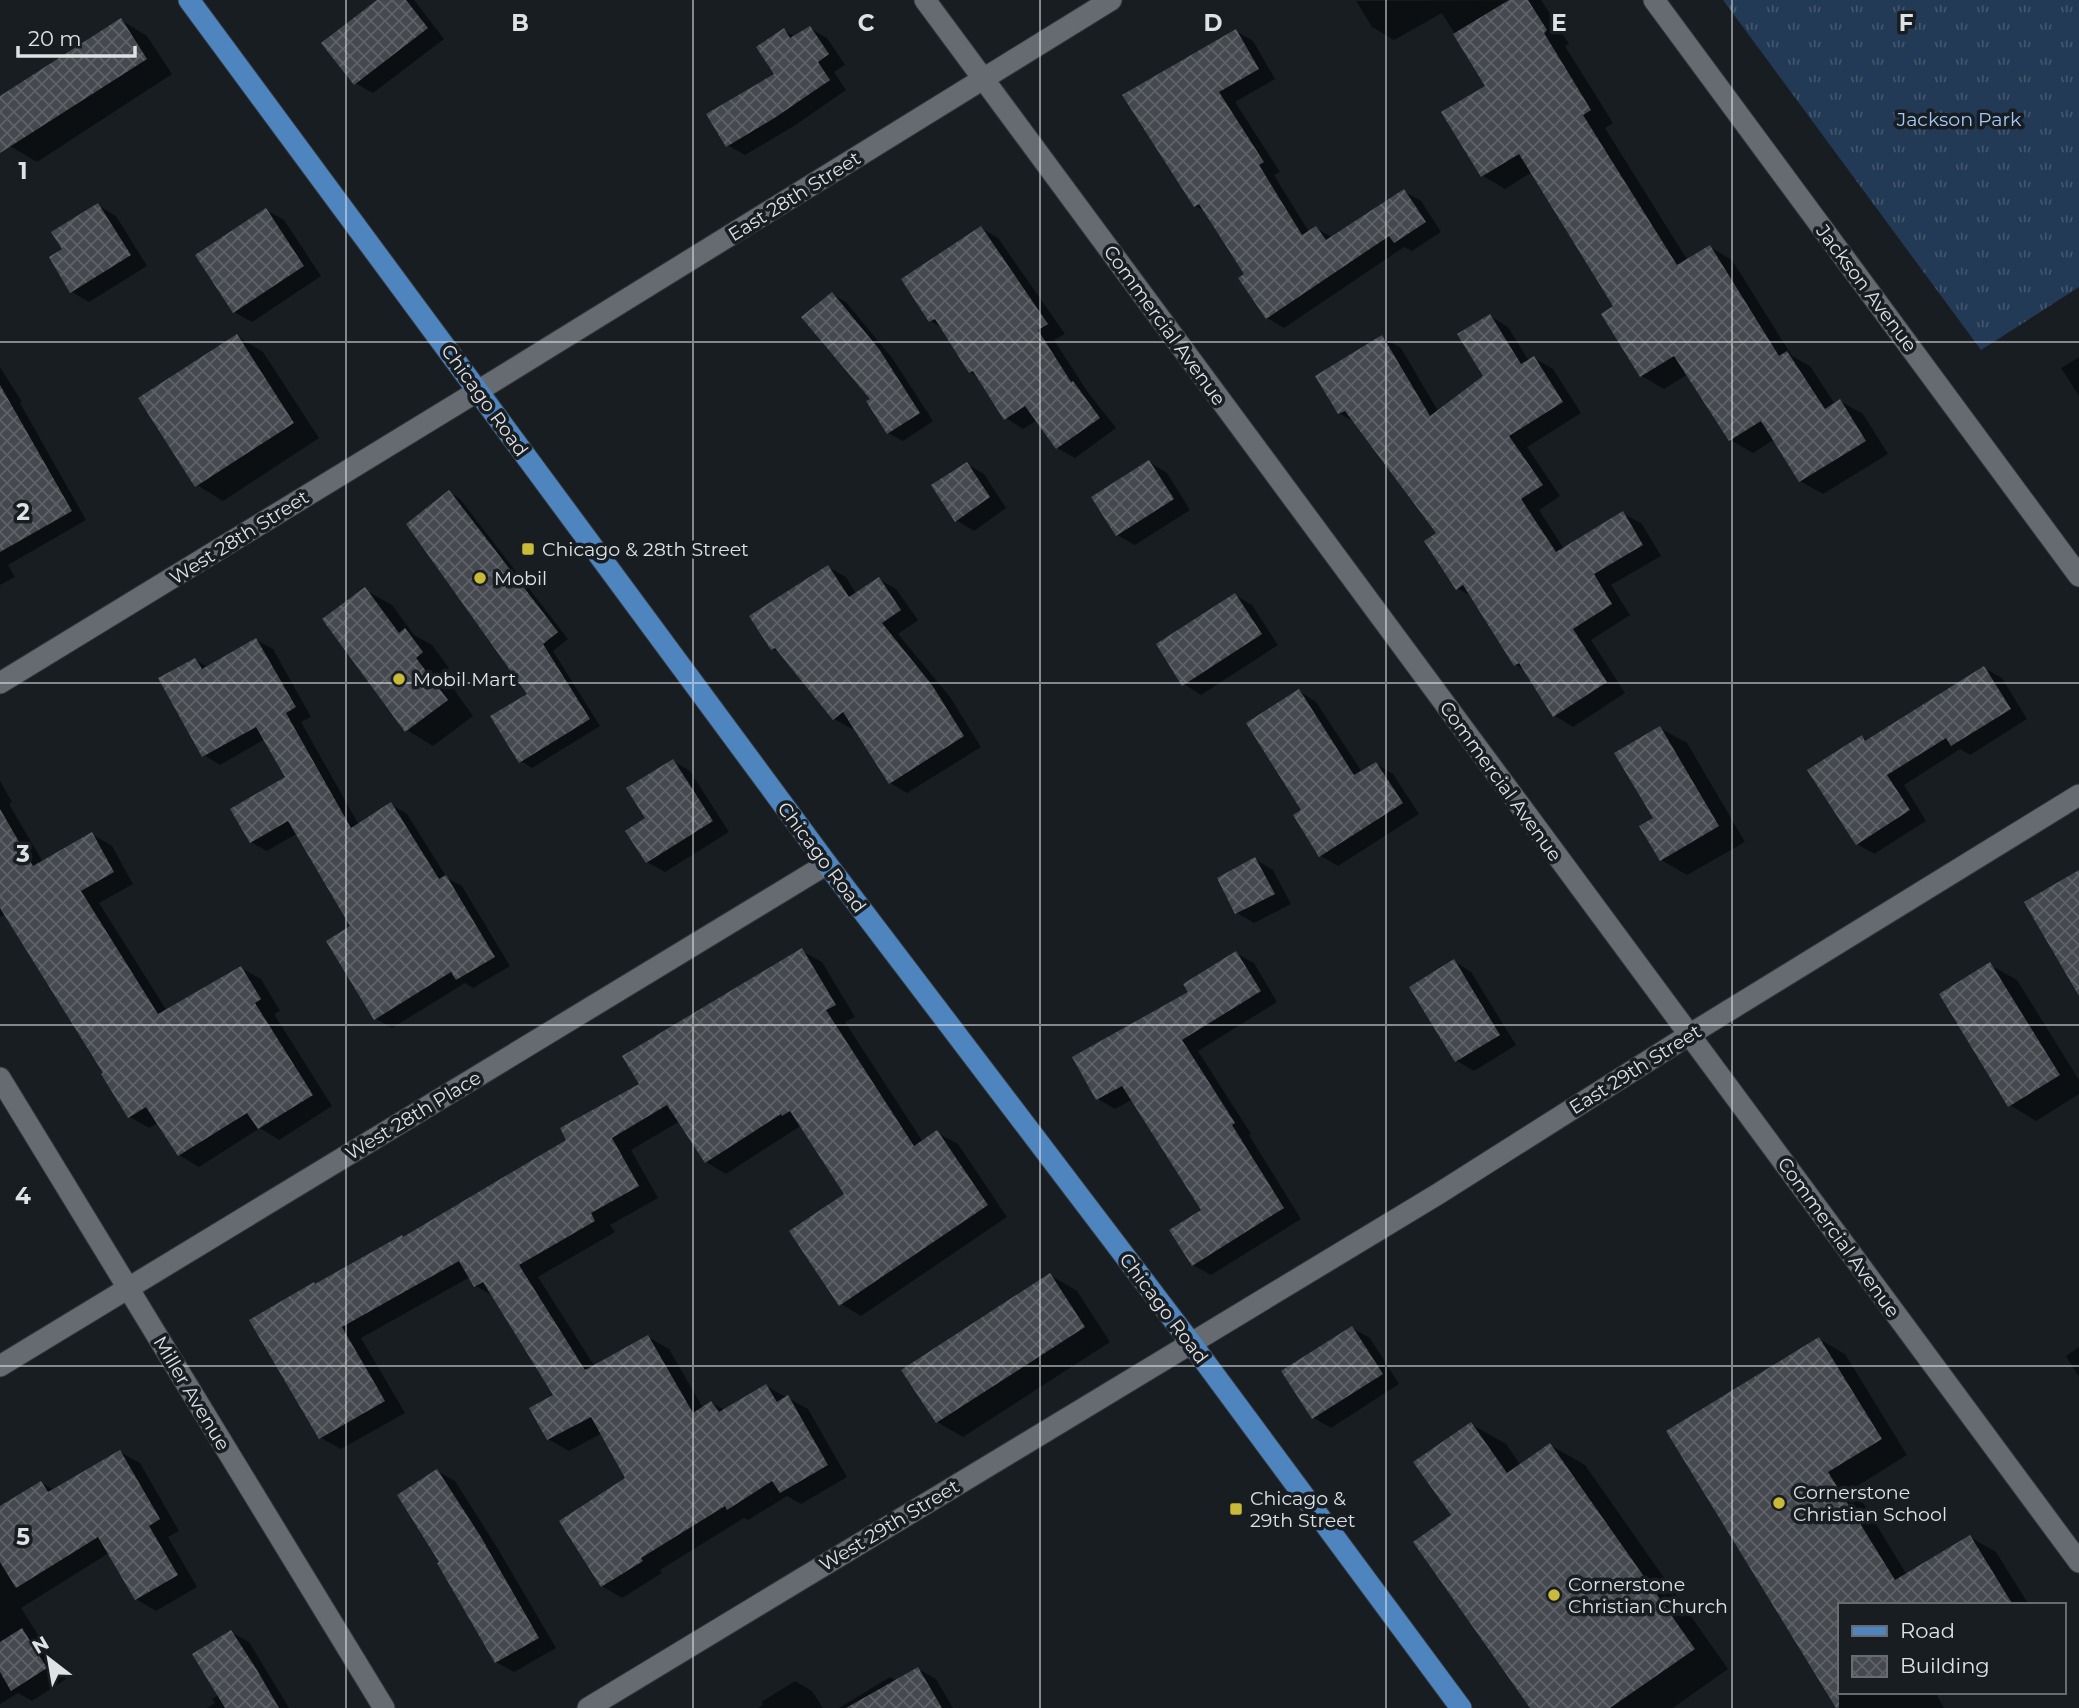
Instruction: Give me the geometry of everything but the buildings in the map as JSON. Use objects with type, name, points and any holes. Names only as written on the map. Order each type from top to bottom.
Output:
[{"type":"main road","name":"Chicago Road","points":[[189,0],[827,864],[1191,1343],[1461,1708]]},
{"type":"street","name":"Commercial Avenue","points":[[925,0],[2079,1562]]},
{"type":"street","name":"East 28th Street","points":[[478,391],[1111,0]]},
{"type":"street","name":"Jackson Avenue","points":[[1654,0],[2079,576]]},
{"type":"street","name":"West 28th Street","points":[[0,683],[478,391]]},
{"type":"street","name":"East 29th Street","points":[[1191,1343],[1438,1194],[1689,1035],[2079,795]]},
{"type":"street","name":"West 28th Place","points":[[0,1366],[827,864]]},
{"type":"street","name":"Miller Avenue","points":[[0,1079],[384,1708]]},
{"type":"street","name":"West 29th Street","points":[[588,1708],[1191,1343]]},
{"type":"green space","name":"Jackson Park","points":[[1723,0],[2079,0],[2079,287],[1981,350]]},
{"type":"place","name":"Chicago & 28th Street","points":[[528,549]]},
{"type":"place","name":"Mobil","points":[[480,578]]},
{"type":"place","name":"Mobil Mart","points":[[399,679]]},
{"type":"place","name":"Cornerstone Christian School","points":[[1779,1503]]},
{"type":"place","name":"Chicago & 29th Street","points":[[1236,1509]]},
{"type":"place","name":"Cornerstone Christian Church","points":[[1554,1595]]}]
